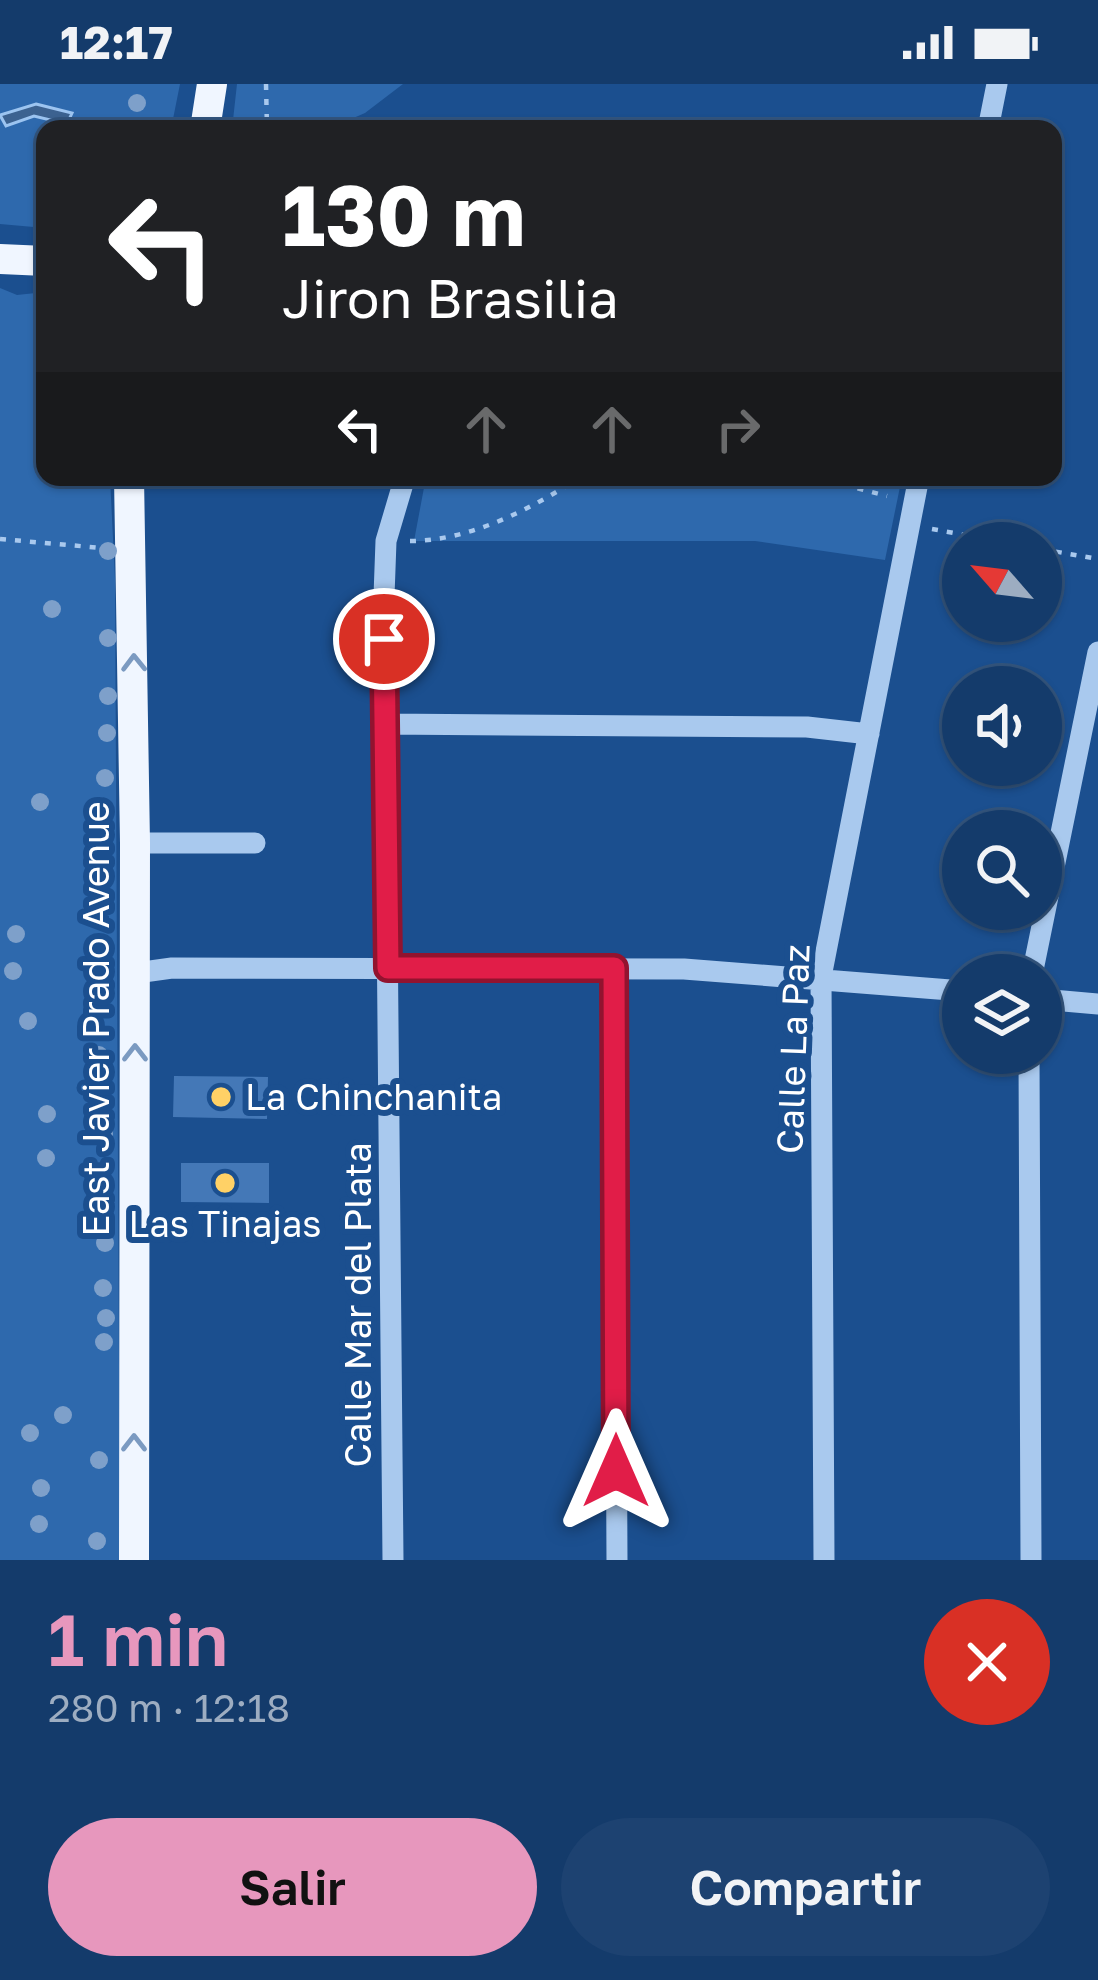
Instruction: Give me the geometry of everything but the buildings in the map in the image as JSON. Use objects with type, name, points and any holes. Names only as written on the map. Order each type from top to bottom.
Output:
[{"type":"main road","points":[[206,120],[212,84]]},
{"type":"main road","points":[[0,259],[36,261]]},
{"type":"main road","name":"East Javier Prado Avenue","points":[[133,486],[134,1560]]},
{"type":"street","points":[[990,120],[997,84]]},
{"type":"street","name":"Calle Mar del Plata","points":[[393,1560],[384,724],[386,541],[402,486]]},
{"type":"street","name":"Calle La Paz","points":[[824,1560],[821,977],[917,486]]},
{"type":"street","points":[[1036,954],[1098,652]]},
{"type":"street","points":[[384,724],[807,727],[868,734]]},
{"type":"street","points":[[135,844],[255,843]]},
{"type":"street","points":[[136,974],[172,968],[614,968],[821,977],[942,989]]},
{"type":"street","points":[[614,968],[617,1560]]},
{"type":"street","points":[[1062,1001],[1098,1004]]},
{"type":"street","points":[[1029,1074],[1031,1560]]},
{"type":"path","points":[[266,84],[267,120]]},
{"type":"path","points":[[386,541],[428,541],[491,524],[567,486]]},
{"type":"path","points":[[849,486],[887,496]]},
{"type":"path","points":[[910,525],[942,531]]},
{"type":"path","points":[[0,539],[132,550]]},
{"type":"path","points":[[1062,553],[1098,559]]},
{"type":"shaded area","points":[[0,84],[180,84],[173,120],[36,120],[36,227],[0,224]]},
{"type":"shaded area","points":[[237,84],[403,84],[349,120],[233,120]]},
{"type":"shaded area","points":[[36,104],[72,113],[69,120],[34,116],[6,126],[0,115]]},
{"type":"shaded area","points":[[0,288],[17,295],[36,293],[36,486],[110,486],[115,579],[120,1560],[0,1560]]},
{"type":"shaded area","points":[[424,486],[900,486],[885,560],[755,541],[414,541]]},
{"type":"place","name":"La Chinchanita","points":[[221,1097]]},
{"type":"place","name":"Las Tinajas","points":[[225,1183]]},
{"type":"route","points":[[384,639],[388,968],[614,968],[616,1471]]}]
